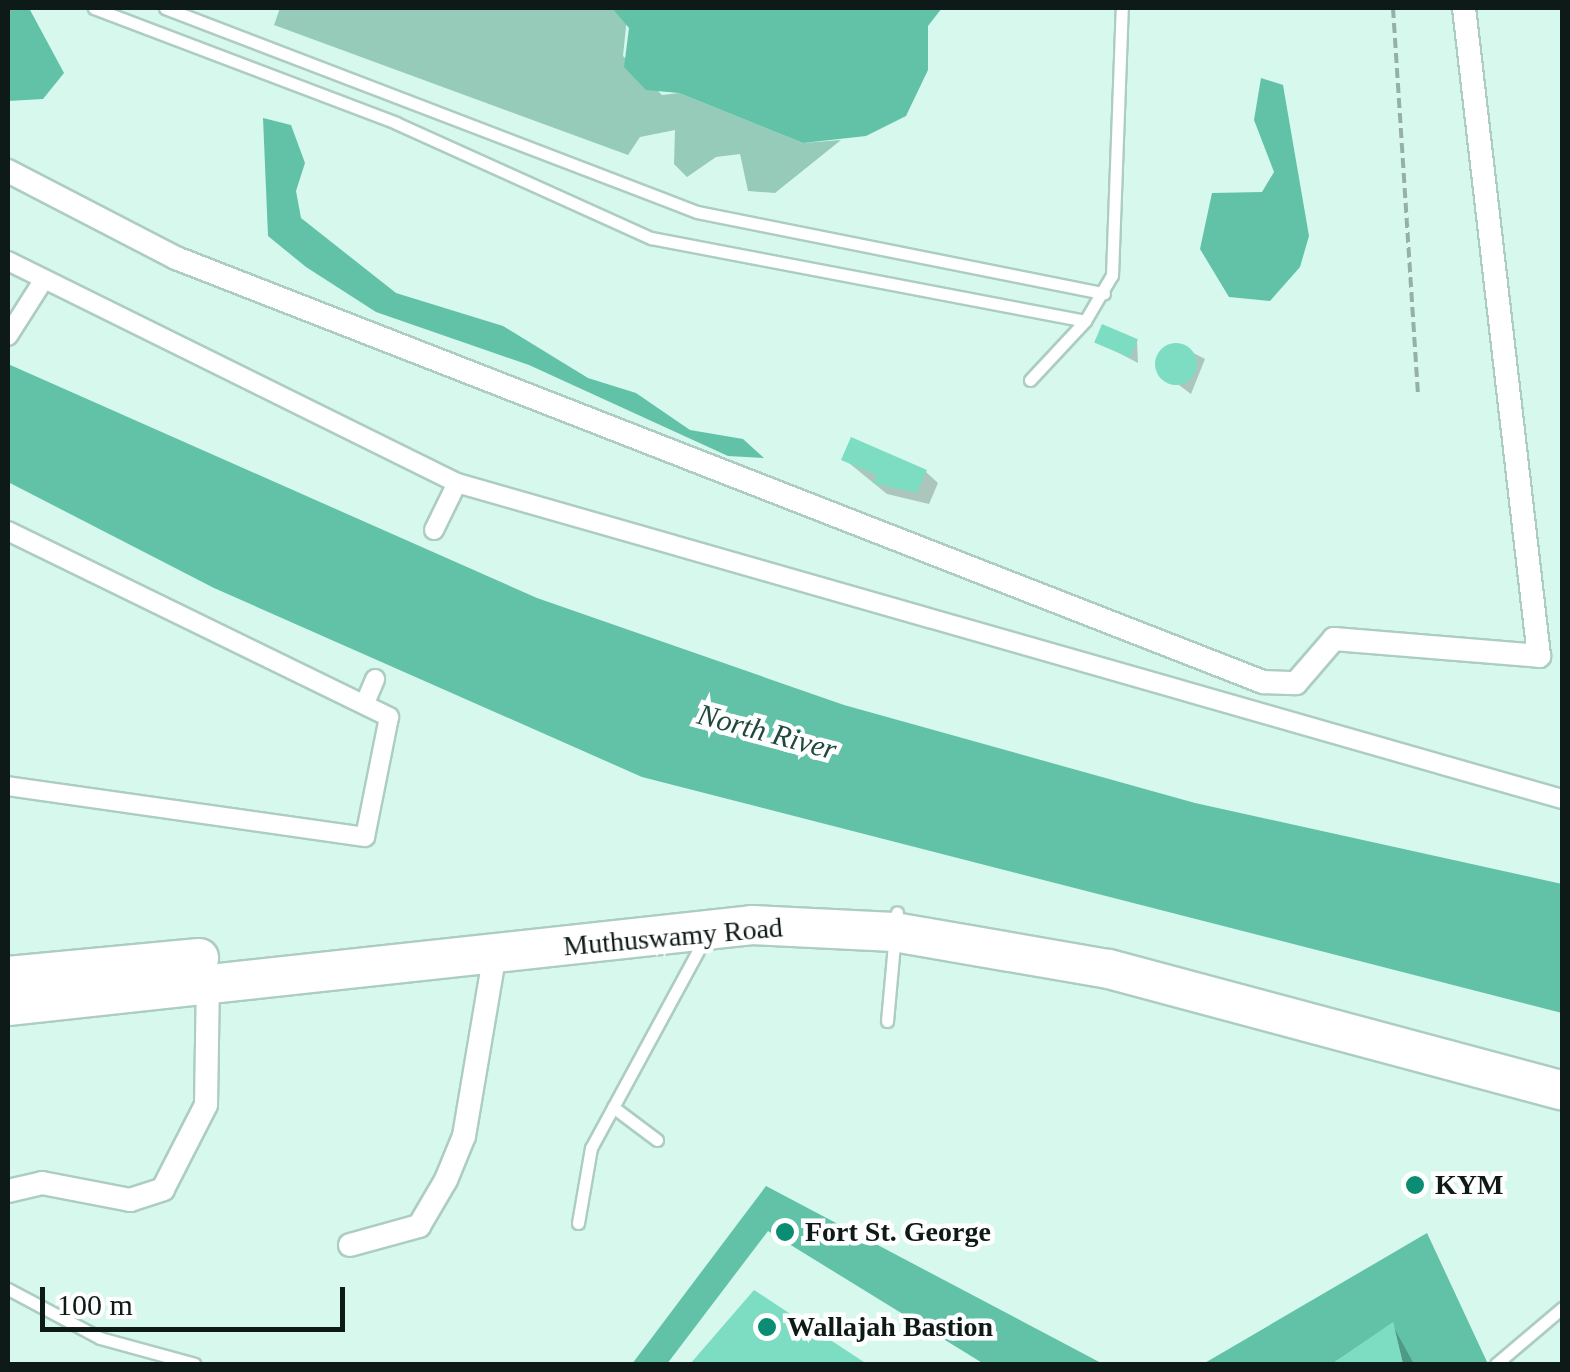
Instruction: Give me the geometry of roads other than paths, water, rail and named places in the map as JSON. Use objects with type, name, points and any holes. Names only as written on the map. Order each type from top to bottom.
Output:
[{"type":"main road","name":"Muthuswamy Road","points":[[8,976],[707,906],[1114,945],[1562,1068]]},
{"type":"main road","name":"Muthuswamy Road","points":[[8,1006],[710,930],[895,922],[1109,969],[1562,1090]]},
{"type":"street","points":[[8,171],[176,258],[1264,682],[1296,683],[1334,639],[1539,656],[1464,8]]},
{"type":"street","points":[[8,261],[41,284],[457,483],[1562,800]]},
{"type":"street","points":[[8,336],[41,284]]},
{"type":"street","points":[[434,530],[457,483]]},
{"type":"street","points":[[8,530],[389,717],[365,836],[8,786]]},
{"type":"street","points":[[366,704],[375,679]]},
{"type":"street","points":[[350,1244],[418,1226],[446,1180],[464,1136],[495,952]]},
{"type":"street","points":[[8,1190],[42,1183],[130,1200],[163,1189],[206,1105],[208,982]]},
{"type":"lane","points":[[94,8],[396,123],[651,238],[1085,321]]},
{"type":"lane","points":[[165,8],[698,212],[1104,293]]},
{"type":"lane","points":[[1030,380],[1085,321],[1104,293],[1117,242],[1114,54],[1122,8]]},
{"type":"lane","points":[[888,1021],[895,922]]},
{"type":"lane","points":[[578,1223],[591,1148],[710,930]]},
{"type":"lane","points":[[614,1107],[658,1140]]},
{"type":"lane","points":[[8,1289],[100,1338],[195,1364]]},
{"type":"lane","points":[[1496,1364],[1562,1308]]},
{"type":"water","points":[[8,8],[29,8],[64,73],[43,99],[8,101]]},
{"type":"water","points":[[612,8],[942,8],[928,26],[928,70],[906,116],[866,136],[803,143],[679,93],[646,90],[624,67],[629,28]]},
{"type":"water","points":[[1261,78],[1283,85],[1309,236],[1300,267],[1270,301],[1229,297],[1200,249],[1212,193],[1262,192],[1274,172],[1254,120]]},
{"type":"water","points":[[263,118],[291,125],[305,163],[296,191],[301,218],[396,293],[503,326],[588,378],[636,393],[690,430],[743,439],[764,458],[728,456],[529,365],[376,312],[306,267],[268,236]]},
{"type":"water","name":"North River","points":[[8,364],[537,598],[844,705],[1195,803],[1562,884],[1562,1013],[642,777],[214,588],[8,482]]},
{"type":"water","points":[[766,1186],[1103,1364],[984,1364],[768,1231],[667,1364],[632,1364]]},
{"type":"water","points":[[1427,1233],[1488,1364],[1403,1364],[1393,1323],[1332,1364],[1203,1364]]},
{"type":"place","name":"KYM","points":[[1415,1185]]},
{"type":"place","name":"Fort St. George","points":[[785,1232]]},
{"type":"place","name":"Wallajah Bastion","points":[[767,1327]]}]
